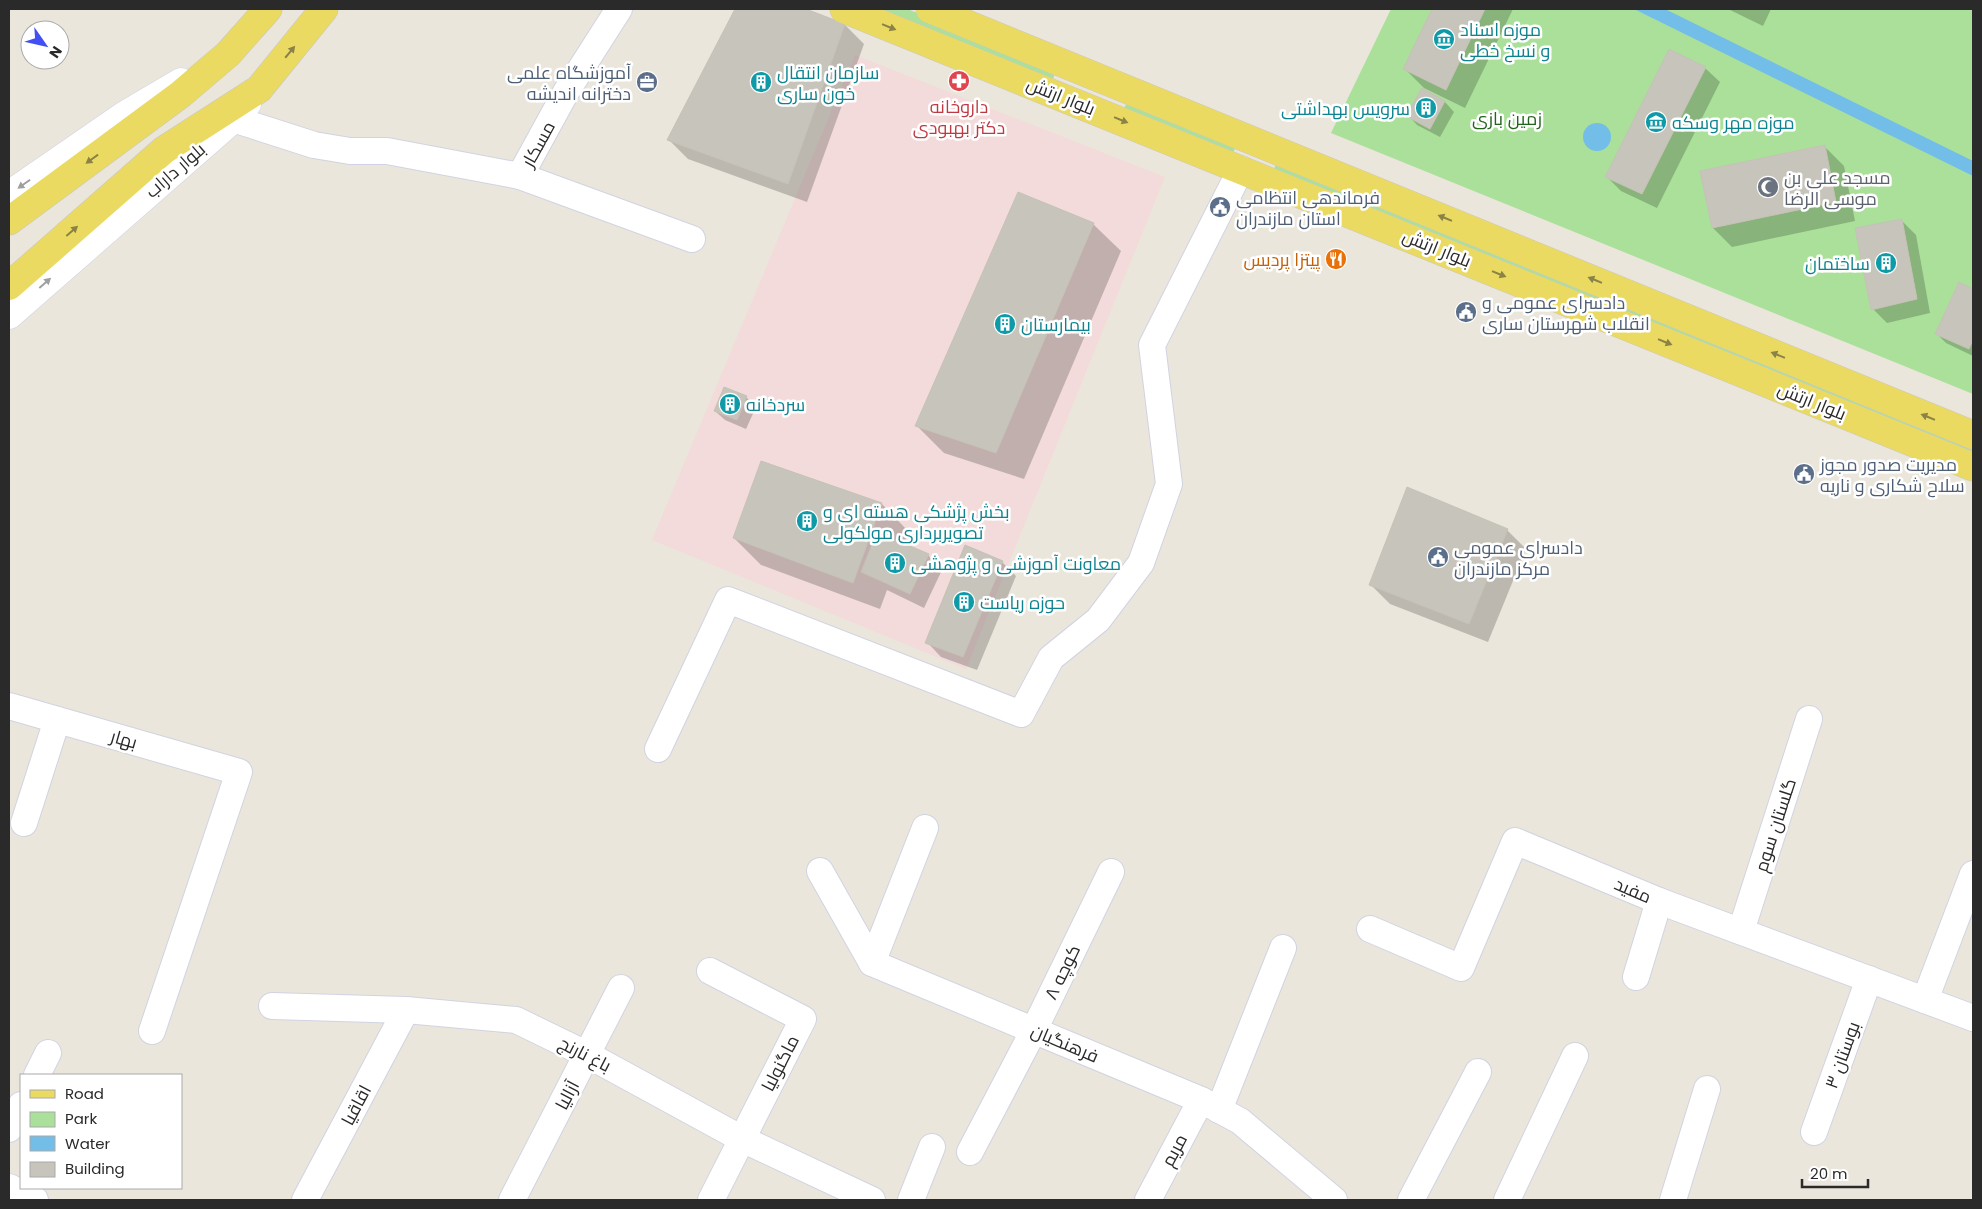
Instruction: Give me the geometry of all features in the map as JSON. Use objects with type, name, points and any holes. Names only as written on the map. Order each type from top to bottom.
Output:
[{"type":"main road","points":[[9,221],[181,94],[228,54],[268,9]]},
{"type":"main road","name":"بلوار داراب","points":[[9,315],[233,119],[324,9]]},
{"type":"main road","name":"بلوار ارتش","points":[[844,9],[1973,467]]},
{"type":"main road","name":"بلوار ارتش","points":[[930,9],[1253,139],[1973,435]]},
{"type":"main road","points":[[9,195],[125,115],[228,54]]},
{"type":"main road","points":[[1093,109],[1106,79]]},
{"type":"main road","points":[[9,286],[164,150],[259,89]]},
{"type":"main road","points":[[1241,169],[1253,139]]},
{"type":"street","name":"مسکار","points":[[619,9],[566,92],[520,176],[692,239]]},
{"type":"street","points":[[233,119],[314,146],[350,151],[387,151],[520,176]]},
{"type":"street","points":[[658,749],[728,600],[1021,714],[1051,658],[1098,620],[1141,563],[1169,484],[1152,345],[1241,169]]},
{"type":"street","name":"بهار","points":[[9,706],[238,772],[152,1031]]},
{"type":"street","name":"گلستان سوم","points":[[1741,931],[1809,719]]},
{"type":"street","points":[[24,823],[57,720]]},
{"type":"street","points":[[872,963],[924,828]]},
{"type":"street","name":"مفید","points":[[1370,929],[1461,968],[1515,841],[1659,901],[1973,1018]]},
{"type":"street","points":[[820,870],[872,963]]},
{"type":"street","name":"کوچه ۸","points":[[970,1152],[1034,1030],[1111,872]]},
{"type":"street","points":[[1925,1000],[1973,874]]},
{"type":"street","points":[[1636,977],[1659,901]]},
{"type":"street","name":"مریم","points":[[1148,1200],[1210,1105],[1284,948]]},
{"type":"street","name":"فرهنگیان","points":[[872,963],[1210,1105],[1240,1121],[1334,1200]]},
{"type":"street","name":"ماگنولیا","points":[[710,970],[803,1018],[711,1200]]},
{"type":"street","name":"بوستان ۳","points":[[1814,1132],[1869,979]]},
{"type":"street","name":"آزالیا","points":[[512,1200],[621,988]]},
{"type":"street","name":"باغ نارنج","points":[[272,1006],[406,1010],[516,1020],[588,1055],[742,1139],[872,1200]]},
{"type":"street","name":"اقاقیا","points":[[306,1200],[406,1010]]},
{"type":"street","points":[[1507,1200],[1575,1056]]},
{"type":"street","points":[[1411,1200],[1478,1072]]},
{"type":"street","points":[[1673,1200],[1707,1090]]},
{"type":"street","points":[[9,1129],[20,1107]]},
{"type":"street","points":[[911,1200],[932,1147]]},
{"type":"street","points":[[9,1187],[35,1200]]},
{"type":"shaded area","points":[[855,55],[1165,177],[966,669],[652,540]]},
{"type":"green space","points":[[867,9],[907,9],[1058,65],[1052,82]]},
{"type":"green space","name":"زمین بازی","points":[[1391,9],[1973,9],[1973,394],[1331,133]]},
{"type":"green space","points":[[1131,97],[1238,142],[1232,155],[1124,108]]},
{"type":"green space","points":[[1279,158],[1973,441],[1973,456],[1272,173]]},
{"type":"water","points":[[1634,9],[1665,9],[1973,161],[1973,176]]},
{"type":"water","points":[[1597,123],[1607,127],[1611,137],[1607,147],[1597,151],[1587,147],[1583,137],[1587,127]]},
{"type":"building","name":"سازمان انتقال خون ساری","points":[[735,9],[806,9],[845,24],[788,184],[667,140]]},
{"type":"building","name":"موزه اسناد و نسخ خطی","points":[[1432,9],[1485,9],[1446,90],[1403,69]]},
{"type":"building","name":"موزه مهر وسکه","points":[[1669,49],[1706,67],[1642,194],[1605,177]]},
{"type":"building","name":"سرویس بهداشتی","points":[[1422,88],[1445,101],[1430,129],[1406,116]]},
{"type":"building","name":"مسجد علی بن موسی الرضا","points":[[1825,145],[1836,202],[1712,228],[1700,171]]},
{"type":"building","name":"بیمارستان","points":[[1018,192],[1094,223],[996,453],[915,426]]},
{"type":"building","name":"ساختمان","points":[[1902,219],[1917,299],[1871,310],[1855,228]]},
{"type":"building","points":[[1959,282],[1973,289],[1973,340],[1969,349],[1935,334]]},
{"type":"building","name":"سردخانه","points":[[724,387],[747,396],[737,420],[714,411]]},
{"type":"building","name":"بخش پژشکی هسته ای و تصویربرداری مولکولی","points":[[761,461],[882,503],[853,583],[733,538]]},
{"type":"building","name":"دادسرای عمومی مرکز مازندران","points":[[1407,487],[1508,529],[1469,624],[1369,585]]},
{"type":"building","name":"معاونت آموزشی و پژوهشی","points":[[877,532],[929,554],[910,594],[861,572]]},
{"type":"building","name":"حوزه ریاست","points":[[965,545],[1003,561],[963,657],[925,643]]},
{"type":"place","name":"موزه اسناد و نسخ خطی","points":[[1444,39]]},
{"type":"place","name":"داروخانه دکتر بهبودی","points":[[959,81]]},
{"type":"place","name":"آموزشگاه علمی دخترانه اندیشه","points":[[647,82]]},
{"type":"place","name":"سازمان انتقال خون ساری","points":[[761,82]]},
{"type":"place","name":"سرویس بهداشتی","points":[[1426,108]]},
{"type":"place","name":"موزه مهر وسکه","points":[[1656,122]]},
{"type":"place","name":"مسجد علی بن موسی الرضا","points":[[1768,187]]},
{"type":"place","name":"فرماندهی انتظامی استان مازندران","points":[[1220,207]]},
{"type":"place","name":"پیتزا پردیس","points":[[1336,259]]},
{"type":"place","name":"ساختمان","points":[[1886,263]]},
{"type":"place","name":"دادسرای عمومی و انقلاب شهرستان ساری","points":[[1466,312]]},
{"type":"place","name":"بیمارستان","points":[[1005,324]]},
{"type":"place","name":"سردخانه","points":[[730,404]]},
{"type":"place","name":"مدیریت صدور مجوز سلاح شکاری و ناریه","points":[[1804,474]]},
{"type":"place","name":"بخش پژشکی هسته ای و تصویربرداری مولکولی","points":[[807,521]]},
{"type":"place","name":"دادسرای عمومی مرکز مازندران","points":[[1438,557]]},
{"type":"place","name":"معاونت آموزشی و پژوهشی","points":[[895,563]]},
{"type":"place","name":"حوزه ریاست","points":[[964,602]]}]
